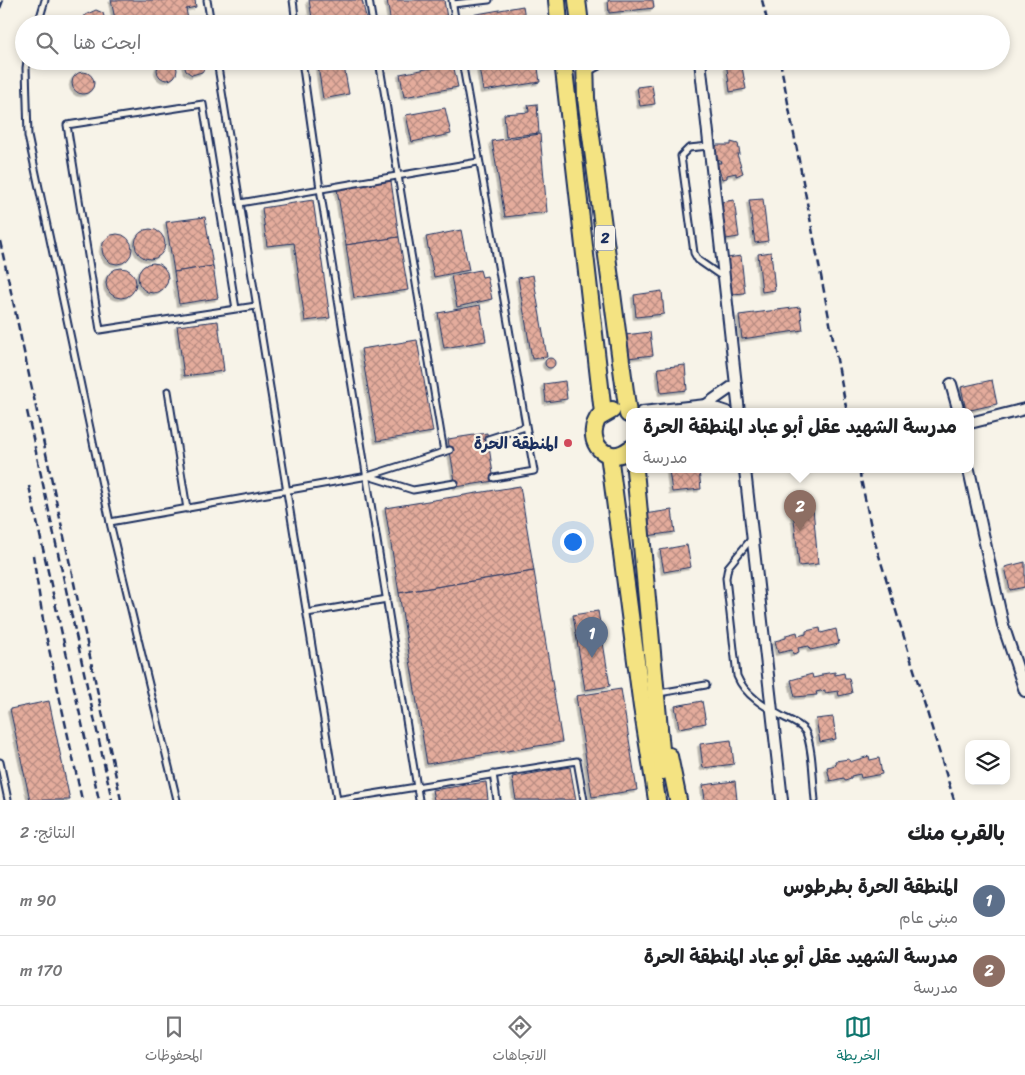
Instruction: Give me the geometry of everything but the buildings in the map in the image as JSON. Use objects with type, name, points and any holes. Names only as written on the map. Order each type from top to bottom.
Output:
[{"type":"main road","points":[[557,0],[558,15]]},
{"type":"main road","points":[[577,0],[579,15]]},
{"type":"main road","points":[[564,70],[603,413]]},
{"type":"main road","name":"2","points":[[585,70],[586,98],[632,408]]},
{"type":"main road","points":[[626,412],[620,410],[603,413],[594,424],[593,440],[602,451],[609,454],[618,455],[626,451]]},
{"type":"main road","points":[[609,454],[652,702],[678,800]]},
{"type":"main road","points":[[634,473],[658,776],[657,800]]},
{"type":"main road","points":[[647,800],[640,734],[652,702]]},
{"type":"main road","points":[[658,776],[668,800]]},
{"type":"street","points":[[701,70],[739,408]]},
{"type":"street","points":[[706,405],[736,384]]},
{"type":"street","points":[[951,384],[958,408]]},
{"type":"street","points":[[682,408],[706,405],[715,408]]},
{"type":"street","points":[[974,422],[1025,410]]},
{"type":"street","points":[[744,473],[747,484],[782,800]]},
{"type":"street","points":[[969,473],[1003,625],[1025,690]]},
{"type":"lane","points":[[41,15],[45,0]]},
{"type":"lane","points":[[207,0],[210,15]]},
{"type":"lane","points":[[293,0],[295,15]]},
{"type":"lane","points":[[369,0],[372,15]]},
{"type":"lane","points":[[454,15],[452,2],[488,0]]},
{"type":"lane","points":[[26,70],[28,136],[110,522],[177,800]]},
{"type":"lane","points":[[218,70],[335,800],[577,761],[584,800]]},
{"type":"lane","points":[[303,70],[320,189],[419,800]]},
{"type":"lane","points":[[110,522],[368,476],[447,451],[380,70]]},
{"type":"lane","points":[[463,70],[478,162],[534,471],[494,478]]},
{"type":"lane","points":[[236,309],[203,104],[66,124],[100,330],[256,306]]},
{"type":"lane","points":[[709,146],[689,148],[681,156],[694,253],[698,260],[724,278]]},
{"type":"lane","points":[[240,203],[478,162]]},
{"type":"lane","points":[[168,391],[187,508]]},
{"type":"lane","points":[[488,439],[525,427]]},
{"type":"lane","points":[[368,476],[413,490],[455,483]]},
{"type":"lane","points":[[752,537],[728,567],[726,578],[737,676],[742,688],[772,711],[799,725],[805,731],[808,740],[816,800]]},
{"type":"lane","points":[[306,613],[387,599]]},
{"type":"lane","points":[[652,702],[706,685]]},
{"type":"lane","points":[[0,762],[8,800]]},
{"type":"lane","points":[[493,774],[497,800]]},
{"type":"railway","points":[[0,8],[3,0]]},
{"type":"railway","points":[[762,0],[766,15]]},
{"type":"railway","points":[[782,70],[846,408]]},
{"type":"railway","points":[[0,241],[121,800]]},
{"type":"railway","points":[[27,411],[112,800]]},
{"type":"railway","points":[[860,473],[873,536],[954,800]]},
{"type":"railway","points":[[29,486],[99,800]]},
{"type":"railway","points":[[33,555],[44,626],[82,800]]},
{"type":"place","name":"المنطقة الحرة","points":[[568,443]]},
{"type":"place","name":"مدرسة الشهيد عقل أبو عباد المنطقة الحرة","points":[[800,531]]},
{"type":"place","name":"المنطقة الحرة بطرطوس","points":[[592,658]]}]
